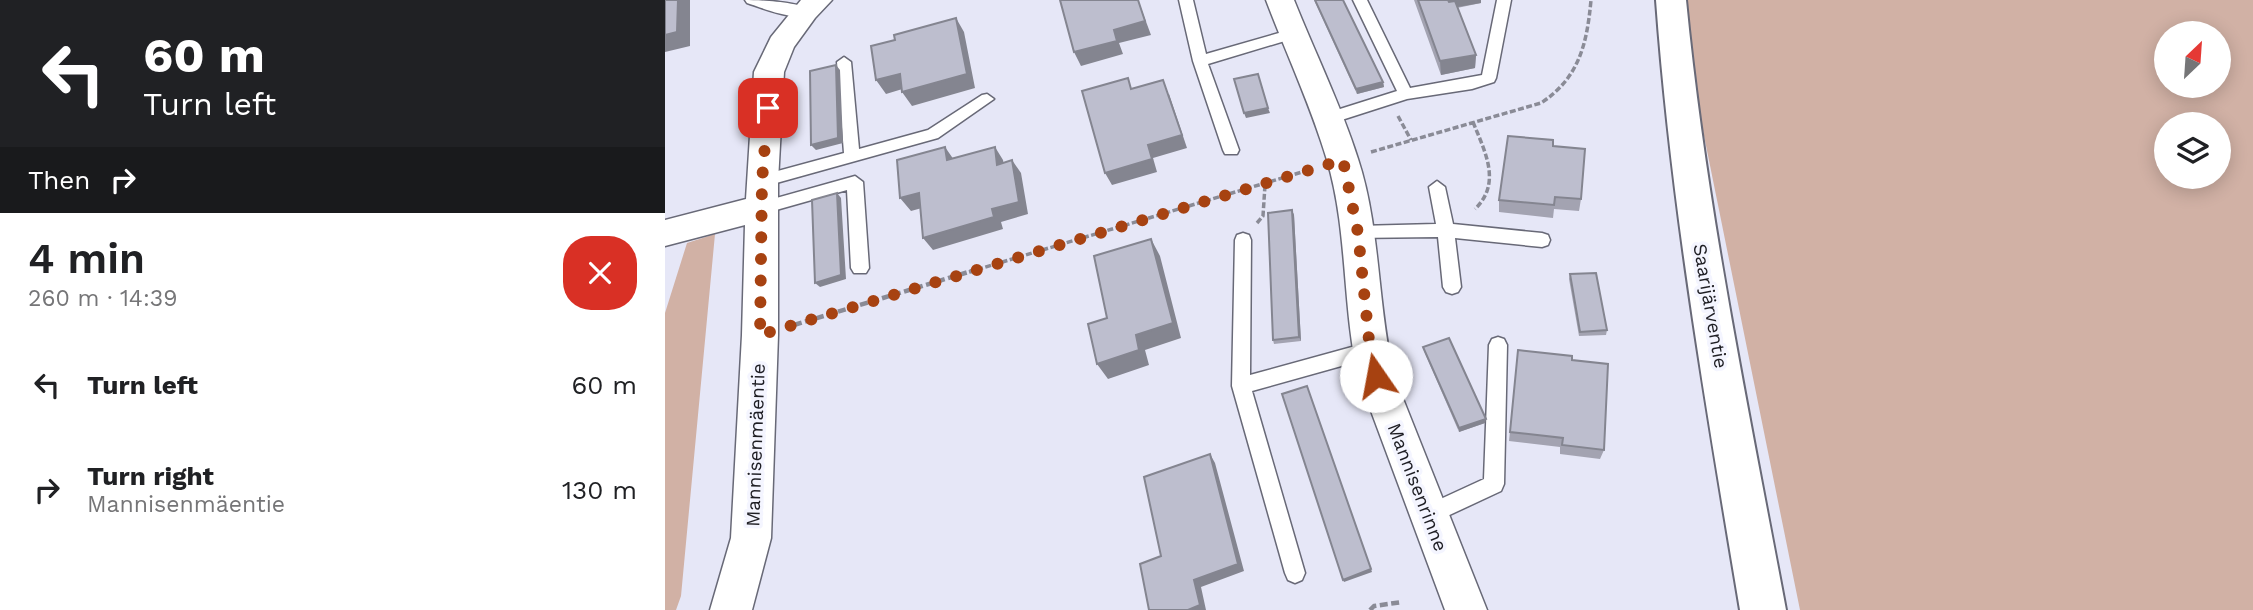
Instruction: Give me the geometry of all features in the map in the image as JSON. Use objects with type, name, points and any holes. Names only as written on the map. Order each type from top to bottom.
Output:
[{"type":"main road","name":"Saarijärventie","points":[[1671,0],[1677,89],[1692,193],[1763,610]]},
{"type":"street","name":"Mannisenrinne","points":[[1280,0],[1343,160],[1358,233],[1370,350],[1376,376],[1466,610]]},
{"type":"street","name":"Mannisenmäentie","points":[[731,610],[751,537],[760,335],[762,194],[769,72],[781,44],[811,6]]},
{"type":"street","points":[[665,233],[762,194]]},
{"type":"lane","points":[[752,0],[789,10],[811,6]]},
{"type":"lane","points":[[1186,0],[1200,61],[1231,150]]},
{"type":"lane","points":[[1360,0],[1406,94]]},
{"type":"lane","points":[[1326,119],[1406,94],[1472,84],[1489,78],[1504,0]]},
{"type":"lane","points":[[1200,61],[1293,34]]},
{"type":"lane","points":[[844,62],[852,156]]},
{"type":"lane","points":[[762,194],[852,156],[933,134],[988,99]]},
{"type":"lane","points":[[762,194],[855,182],[860,268]]},
{"type":"lane","points":[[1437,187],[1446,230],[1452,287]]},
{"type":"lane","points":[[1358,233],[1446,230],[1542,240]]},
{"type":"lane","points":[[1243,240],[1241,386],[1295,573]]},
{"type":"lane","points":[[1428,515],[1494,484],[1498,345]]},
{"type":"lane","points":[[1241,386],[1370,350]]},
{"type":"path","points":[[760,335],[1541,103],[1563,88],[1580,56],[1589,24],[1591,0]]},
{"type":"path","points":[[1446,230],[1486,201],[1492,181],[1473,122]]},
{"type":"path","points":[[1243,240],[1263,216],[1265,185]]},
{"type":"path","points":[[1370,610],[1374,606],[1402,602]]},
{"type":"shaded area","points":[[1687,0],[2253,0],[2253,610],[1800,610],[1700,116]]},
{"type":"shaded area","points":[[715,234],[681,596],[676,610],[665,610],[665,313],[687,243]]},
{"type":"building","points":[[665,0],[678,0],[677,32],[665,35]]},
{"type":"building","points":[[1060,0],[1138,0],[1145,21],[1114,30],[1117,41],[1074,52]]},
{"type":"building","points":[[1315,0],[1343,0],[1383,82],[1356,89]]},
{"type":"building","points":[[1418,0],[1455,1],[1476,55],[1440,61]]},
{"type":"building","points":[[956,18],[967,74],[902,92],[900,74],[876,80],[871,46],[895,40],[894,35]]},
{"type":"building","points":[[836,65],[838,138],[811,145],[810,71]]},
{"type":"building","points":[[1258,74],[1268,108],[1244,113],[1234,79]]},
{"type":"building","points":[[1128,78],[1131,89],[1163,80],[1182,135],[1148,145],[1152,159],[1105,173],[1082,91]]},
{"type":"building","points":[[1508,136],[1553,140],[1553,146],[1585,149],[1581,199],[1555,197],[1554,205],[1499,200]]},
{"type":"building","points":[[945,147],[947,160],[995,147],[997,165],[1012,160],[1019,202],[992,209],[994,217],[923,238],[919,193],[900,198],[897,160]]},
{"type":"building","points":[[837,193],[841,275],[815,283],[812,200]]},
{"type":"building","points":[[1292,210],[1299,337],[1273,340],[1268,213]]},
{"type":"building","points":[[1151,239],[1173,323],[1136,335],[1139,350],[1097,364],[1088,324],[1107,318],[1094,256]]},
{"type":"building","points":[[1596,273],[1607,330],[1580,332],[1570,274]]},
{"type":"building","points":[[1449,338],[1486,419],[1459,428],[1423,347]]},
{"type":"building","points":[[1518,350],[1572,356],[1572,360],[1608,364],[1604,450],[1562,445],[1563,438],[1510,432]]},
{"type":"building","points":[[1307,386],[1371,569],[1343,580],[1282,394]]},
{"type":"building","points":[[1210,454],[1238,564],[1194,580],[1200,605],[1188,610],[1149,610],[1140,564],[1161,556],[1144,477]]},
{"type":"route","points":[[768,108],[762,181],[760,335],[1343,160],[1358,233],[1370,350],[1376,376]]}]
